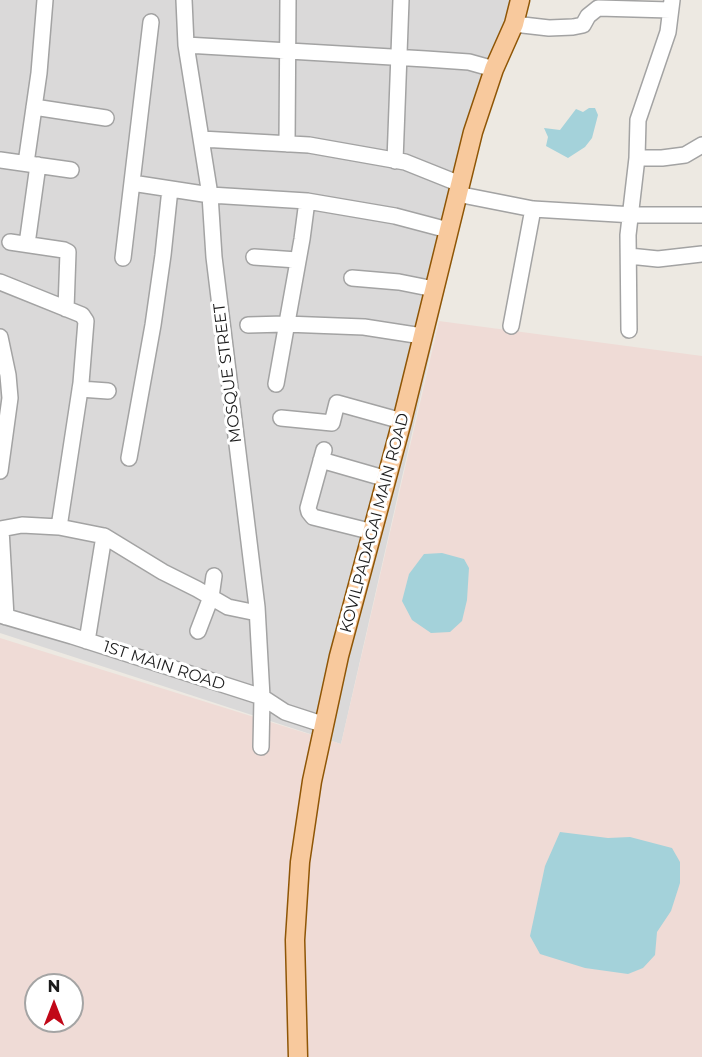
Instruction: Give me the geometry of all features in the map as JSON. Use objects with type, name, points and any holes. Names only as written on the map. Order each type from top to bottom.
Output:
[{"type":"main road","name":"KOVILPADAGAI MAIN ROAD","points":[[298,1057],[295,940],[300,862],[312,781],[339,656],[402,421],[473,132],[494,69],[514,24],[520,0]]},
{"type":"street","points":[[27,244],[34,107],[45,0]]},
{"type":"street","name":"MOSQUE STREET","points":[[184,0],[186,45],[210,195],[215,268],[257,613],[262,697],[261,747]]},
{"type":"street","points":[[287,144],[288,0]]},
{"type":"street","points":[[395,161],[401,0]]},
{"type":"street","points":[[514,24],[549,28],[573,27],[583,25],[588,16],[598,8],[671,5],[668,32],[638,120],[637,158],[629,215],[629,330]]},
{"type":"street","points":[[123,258],[151,22]]},
{"type":"street","points":[[186,45],[469,62],[494,69]]},
{"type":"street","points":[[34,107],[106,118]]},
{"type":"street","points":[[201,139],[309,145],[395,161],[435,173],[459,189],[533,209],[629,215],[702,215]]},
{"type":"street","points":[[637,158],[662,159],[685,154],[702,145]]},
{"type":"street","points":[[0,160],[71,170]]},
{"type":"street","points":[[132,183],[210,195],[307,201],[395,216],[448,230]]},
{"type":"street","points":[[129,458],[155,314],[170,189]]},
{"type":"street","points":[[276,384],[307,201]]},
{"type":"street","points":[[511,326],[533,209]]},
{"type":"street","points":[[9,242],[64,249],[68,252],[66,309]]},
{"type":"street","points":[[628,256],[658,259],[702,254]]},
{"type":"street","points":[[254,257],[297,260]]},
{"type":"street","points":[[352,278],[399,282],[434,289]]},
{"type":"street","points":[[0,285],[82,315],[86,321],[80,389],[59,527]]},
{"type":"street","points":[[248,325],[364,327],[422,336]]},
{"type":"street","points":[[0,337],[10,398],[0,471]]},
{"type":"street","points":[[80,389],[108,391]]},
{"type":"street","points":[[281,418],[332,423],[337,403],[402,421]]},
{"type":"street","points":[[373,532],[313,517],[308,508],[323,455],[387,479]]},
{"type":"street","points":[[0,523],[3,616]]},
{"type":"street","points":[[0,528],[22,525],[59,527],[104,536],[228,607],[257,613]]},
{"type":"street","points":[[87,641],[104,536]]},
{"type":"street","points":[[198,631],[211,597],[214,576]]},
{"type":"street","name":"1ST MAIN ROAD","points":[[3,616],[262,697],[285,712],[325,725]]},
{"type":"shaded area","points":[[0,0],[511,0],[341,744],[0,633]]},
{"type":"shaded area","points":[[439,321],[702,356],[702,1057],[0,1057],[0,638],[341,744]]},
{"type":"water","points":[[589,108],[595,108],[598,115],[592,138],[585,147],[568,158],[546,146],[548,137],[544,128],[560,130],[576,109],[583,112]]},
{"type":"water","points":[[442,553],[464,559],[469,568],[467,600],[462,621],[450,632],[431,633],[412,620],[402,601],[409,574],[424,554]]},
{"type":"water","points":[[560,832],[608,838],[630,837],[672,848],[680,862],[680,883],[671,911],[657,932],[655,955],[643,968],[628,974],[585,968],[540,954],[530,936],[545,866]]}]
